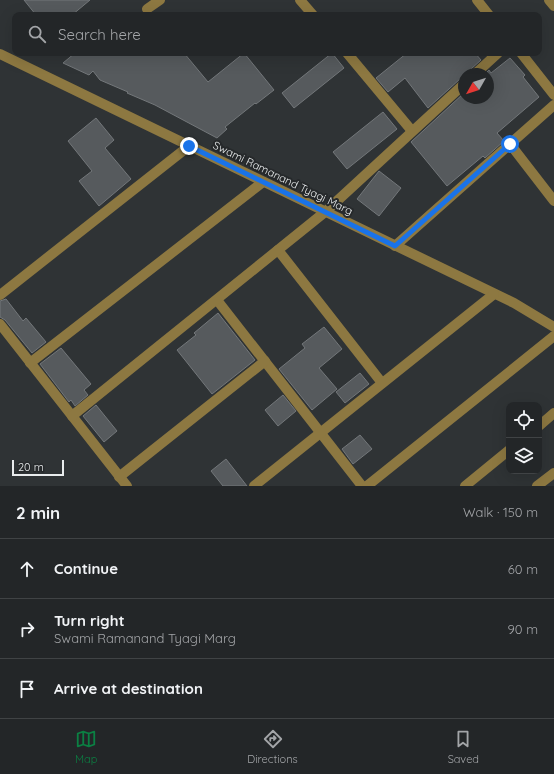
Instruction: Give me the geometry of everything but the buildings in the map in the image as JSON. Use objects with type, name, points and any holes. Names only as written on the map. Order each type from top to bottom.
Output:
[{"type":"street","points":[[147,9],[160,0]]},
{"type":"street","points":[[300,0],[311,12]]},
{"type":"street","points":[[477,0],[487,12]]},
{"type":"street","points":[[549,0],[554,6]]},
{"type":"street","name":"Swami Ramanand Tyagi Marg","points":[[0,54],[514,303],[554,327]]},
{"type":"street","points":[[350,56],[412,131]]},
{"type":"street","points":[[482,68],[495,56]]},
{"type":"street","points":[[522,56],[554,95]]},
{"type":"street","points":[[72,416],[325,212],[458,89]]},
{"type":"street","points":[[395,246],[554,105]]},
{"type":"street","points":[[510,144],[554,201]]},
{"type":"street","points":[[0,295],[189,146]]},
{"type":"street","points":[[30,363],[263,182]]},
{"type":"street","points":[[278,250],[382,383]]},
{"type":"street","points":[[254,486],[494,294]]},
{"type":"street","points":[[217,300],[362,486]]},
{"type":"street","points":[[0,324],[126,486]]},
{"type":"street","points":[[367,486],[554,336]]},
{"type":"street","points":[[119,476],[265,361]]},
{"type":"street","points":[[542,423],[554,413]]},
{"type":"street","points":[[465,486],[506,452]]},
{"type":"street","points":[[537,486],[554,472]]},
{"type":"route","points":[[189,146],[395,246],[510,144]]}]
